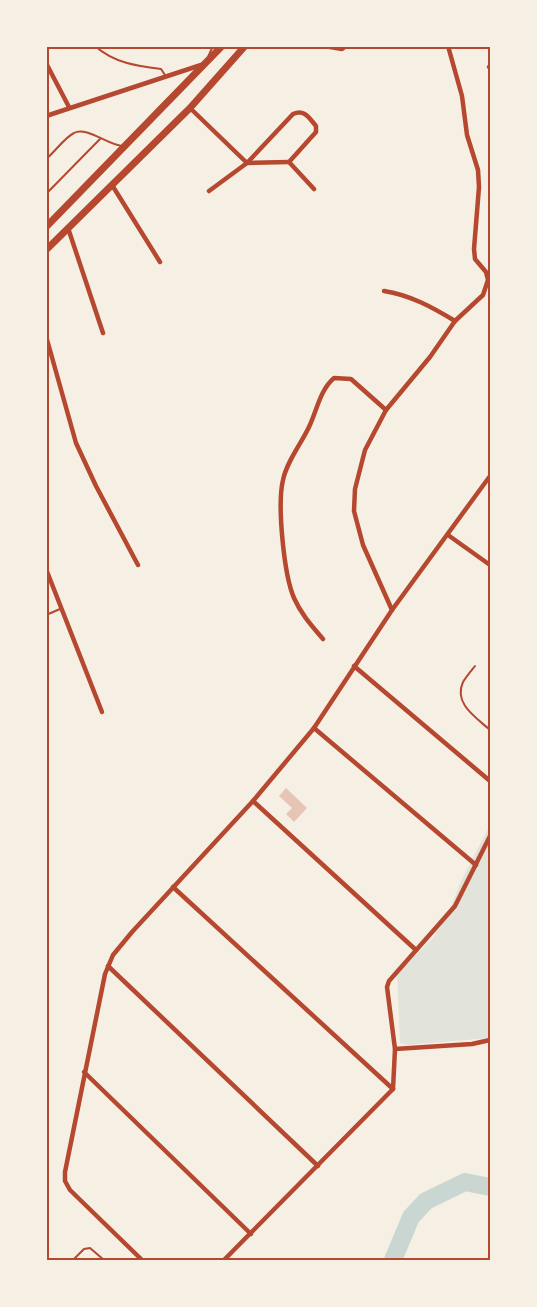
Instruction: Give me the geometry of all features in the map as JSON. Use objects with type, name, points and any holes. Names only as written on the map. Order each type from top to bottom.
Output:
[{"type":"main road","points":[[46,227],[222,46]]},
{"type":"main road","points":[[46,250],[190,108],[245,46]]},
{"type":"street","points":[[324,46],[342,49],[346,46]]},
{"type":"street","points":[[392,610],[363,545],[354,511],[355,489],[365,450],[386,410],[455,321],[483,295],[488,280],[486,272],[475,259],[478,170],[467,135],[462,96],[448,46]]},
{"type":"street","points":[[46,63],[69,107]]},
{"type":"street","points":[[46,116],[206,64]]},
{"type":"street","points":[[190,108],[248,163],[289,162],[316,132],[316,126],[304,113],[300,111],[293,114],[248,163],[210,191]]},
{"type":"street","points":[[289,162],[314,189]]},
{"type":"street","points":[[112,185],[160,261]]},
{"type":"street","points":[[68,228],[103,333]]},
{"type":"street","points":[[384,291],[412,298],[433,307],[455,321]]},
{"type":"street","points":[[46,336],[76,443],[138,565]]},
{"type":"street","points":[[323,639],[307,620],[294,598],[289,583],[281,512],[282,481],[309,427],[321,395],[334,378],[351,380],[386,410]]},
{"type":"street","points":[[142,1260],[70,1190],[65,1181],[84,1072],[108,966],[113,955],[253,801],[314,728],[392,610],[490,476]]},
{"type":"street","points":[[448,535],[490,566]]},
{"type":"street","points":[[46,568],[102,712]]},
{"type":"street","points":[[354,666],[490,781]]},
{"type":"street","points":[[314,728],[476,865]]},
{"type":"street","points":[[253,801],[416,950]]},
{"type":"street","points":[[224,1260],[393,1089],[395,1049],[387,987],[394,975],[455,906],[490,836]]},
{"type":"street","points":[[173,887],[393,1089]]},
{"type":"street","points":[[108,966],[318,1166]]},
{"type":"street","points":[[395,1049],[472,1044],[490,1040]]},
{"type":"street","points":[[84,1072],[251,1234]]},
{"type":"lane","points":[[95,46],[103,54],[131,66],[161,69],[166,76]]},
{"type":"lane","points":[[206,64],[213,46]]},
{"type":"lane","points":[[46,159],[74,133],[82,131],[115,146],[125,147]]},
{"type":"lane","points":[[46,194],[100,139]]},
{"type":"lane","points":[[46,615],[63,608]]},
{"type":"lane","points":[[475,666],[462,684],[462,700],[467,710],[490,730]]},
{"type":"lane","points":[[74,1260],[84,1249],[90,1248],[104,1260]]},
{"type":"shaded area","points":[[490,825],[490,1038],[406,1045],[400,1043],[397,974],[433,938],[450,909],[462,879]]},
{"type":"building","points":[[286,788],[307,808],[294,822],[286,814],[292,808],[279,796]]},
{"type":"waterway","points":[[393,1260],[411,1217],[426,1201],[465,1182],[490,1187]]}]
